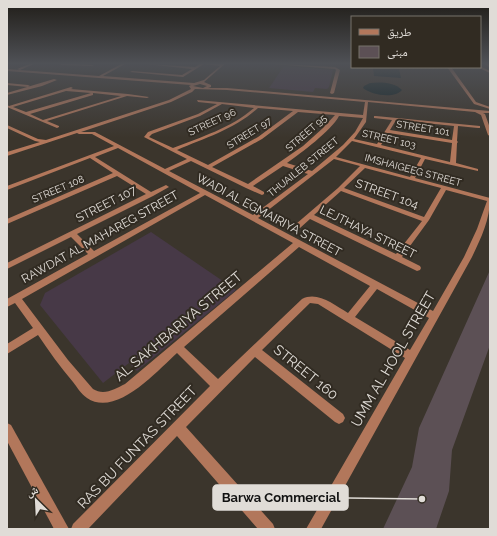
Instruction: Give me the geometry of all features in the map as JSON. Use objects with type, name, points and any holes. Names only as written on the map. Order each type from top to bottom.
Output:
[{"type":"street","points":[[7,94],[33,88]]},
{"type":"street","points":[[8,106],[72,88]]},
{"type":"street","points":[[7,156],[170,101],[188,93],[192,88]]},
{"type":"street","points":[[200,88],[372,101],[466,106],[488,110]]},
{"type":"street","points":[[236,88],[488,110]]},
{"type":"street","points":[[334,93],[335,88]]},
{"type":"street","points":[[464,88],[475,103],[488,110]]},
{"type":"street","points":[[94,131],[173,102],[203,89]]},
{"type":"street","points":[[254,90],[269,89],[334,93],[408,103],[474,110],[488,110]]},
{"type":"street","points":[[67,90],[147,97]]},
{"type":"street","points":[[25,114],[95,92]]},
{"type":"street","points":[[42,121],[128,95]]},
{"type":"street","points":[[360,100],[366,103],[372,101]]},
{"type":"street","name":"STREET 95","points":[[198,102],[365,117]]},
{"type":"street","name":"THUAILEB STREET","points":[[252,219],[332,158],[350,139],[363,122],[366,103]]},
{"type":"street","points":[[466,106],[474,105],[475,103]]},
{"type":"street","points":[[220,104],[199,115],[146,136],[147,138],[262,194]]},
{"type":"street","points":[[8,106],[58,127]]},
{"type":"street","name":"STREET 96","points":[[172,150],[224,128],[247,115],[257,107]]},
{"type":"street","points":[[7,113],[17,110]]},
{"type":"street","points":[[488,110],[490,135]]},
{"type":"street","name":"STREET 97","points":[[208,167],[260,138],[296,111]]},
{"type":"street","name":"STREET 95","points":[[248,187],[284,164],[322,133],[337,115]]},
{"type":"street","points":[[376,117],[478,127]]},
{"type":"street","points":[[378,146],[395,119]]},
{"type":"street","points":[[453,164],[456,142],[456,125]]},
{"type":"street","points":[[7,126],[37,140],[51,140]]},
{"type":"street","points":[[7,131],[14,129]]},
{"type":"street","name":"WADI AL EGMAIRIYA STREET","points":[[7,156],[79,133],[94,131],[118,146],[204,193],[434,316]]},
{"type":"street","name":"STREET 101","points":[[387,131],[456,142]]},
{"type":"street","name":"STREET 103","points":[[350,139],[476,170]]},
{"type":"street","points":[[33,146],[37,140]]},
{"type":"street","points":[[7,188],[118,146]]},
{"type":"street","name":"STREET 107","points":[[90,156],[151,195]]},
{"type":"street","name":"STREET 103","points":[[412,179],[424,157]]},
{"type":"street","name":"IMSHAIGEEG STREET","points":[[332,158],[490,200]]},
{"type":"street","points":[[164,171],[190,159]]},
{"type":"street","name":"STREET 95","points":[[284,164],[311,173]]},
{"type":"street","name":"LEJTHAYA STREET","points":[[298,226],[340,189],[363,166]]},
{"type":"street","name":"STREET 108","points":[[7,222],[118,174]]},
{"type":"street","name":"STREET 107","points":[[7,266],[166,187]]},
{"type":"street","points":[[397,258],[426,220],[444,188]]},
{"type":"street","name":"STREET 104","points":[[340,189],[426,220]]},
{"type":"street","name":"RAWDAT AL MAHAREG STREET","points":[[11,301],[204,193]]},
{"type":"street","name":"UMM AL HOOL STREET","points":[[313,529],[468,257],[481,229],[490,200]]},
{"type":"street","name":"LEJTHAYA STREET","points":[[310,216],[418,268]]},
{"type":"street","name":"STREET 107","points":[[72,234],[94,255]]},
{"type":"street","name":"AL SAKHBARIYA STREET","points":[[11,301],[39,329],[89,393],[94,397],[109,397],[128,388],[298,243]]},
{"type":"street","points":[[349,318],[376,285]]},
{"type":"street","name":"RAS BU FUNTAS STREET","points":[[78,529],[218,386],[305,300],[309,299],[320,301],[411,356]]},
{"type":"street","points":[[7,349],[39,329]]},
{"type":"street","name":"RAS BU FUNTAS STREET","points":[[177,347],[218,386]]},
{"type":"street","name":"STREET 160","points":[[254,350],[339,418]]},
{"type":"street","points":[[178,428],[268,529]]},
{"type":"street","points":[[7,429],[62,529]]},
{"type":"shaded area","points":[[269,88],[315,88],[313,92]]},
{"type":"shaded area","points":[[151,232],[236,290],[137,371],[129,363],[103,383],[40,305],[45,293]]},
{"type":"water","points":[[363,88],[400,88],[402,90],[399,93],[383,95],[371,93]]},
{"type":"building","points":[[490,270],[490,345],[452,450],[449,491],[436,529],[383,529],[412,467],[419,428]]},
{"type":"place","name":"Barwa Commercial","points":[[422,499]]}]
